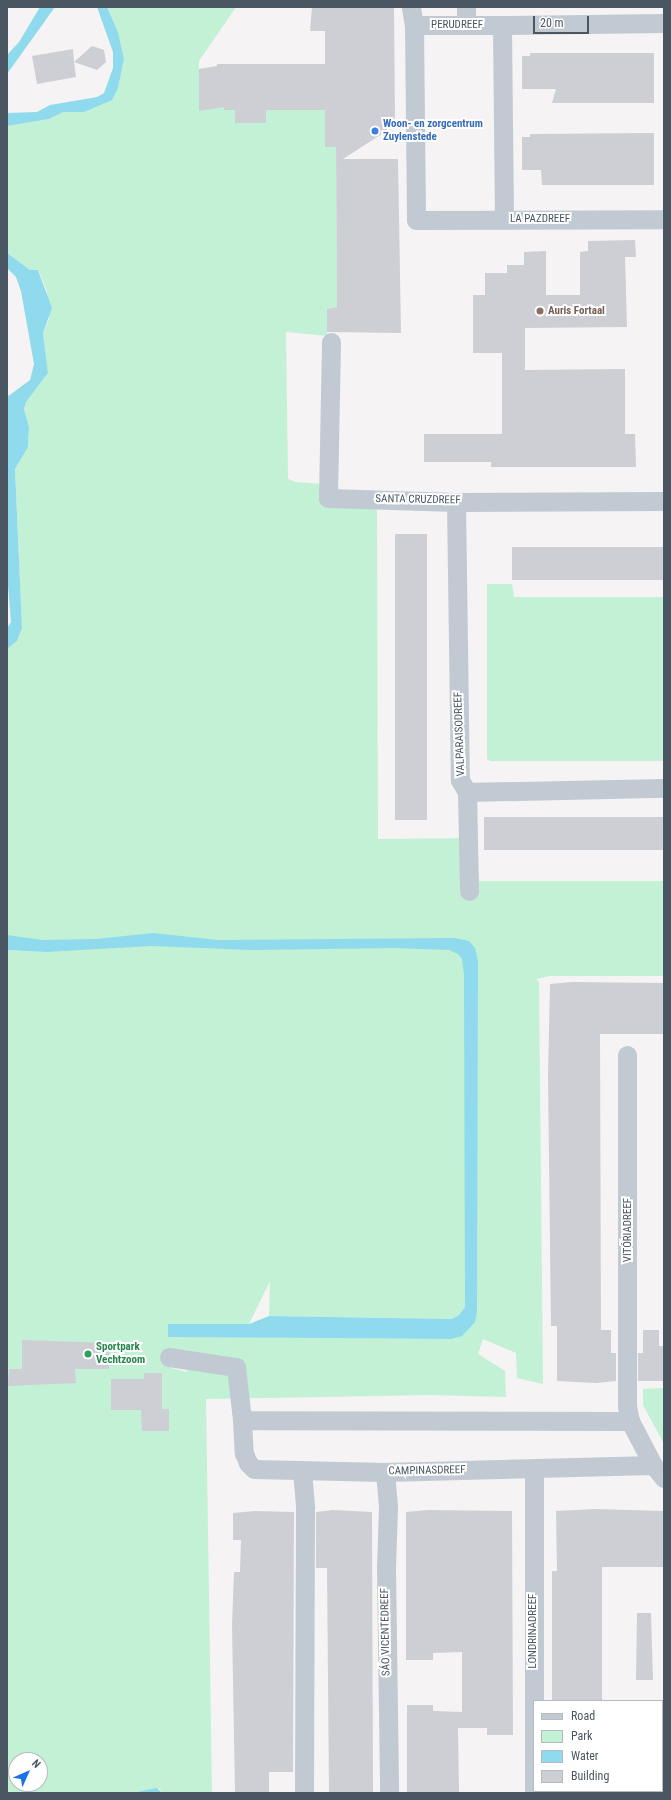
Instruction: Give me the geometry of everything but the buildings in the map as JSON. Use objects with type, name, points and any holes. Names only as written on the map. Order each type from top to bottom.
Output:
[{"type":"street","name":"PERUDREEF","points":[[416,220],[412,16],[466,16],[502,25],[585,15],[664,22]]},
{"type":"street","points":[[502,25],[504,219]]},
{"type":"street","name":"LA PAZDREEF","points":[[416,220],[664,219]]},
{"type":"street","name":"SANTA CRUZDREEF","points":[[331,342],[328,498],[456,502],[664,501]]},
{"type":"street","name":"VALPARAISODREEF","points":[[456,502],[460,780],[467,792],[664,788]]},
{"type":"street","points":[[467,792],[469,891]]},
{"type":"street","name":"VITÓRIADREEF","points":[[627,1055],[629,1414]]},
{"type":"street","name":"CAMPINASDREEF","points":[[169,1357],[236,1367],[244,1454],[248,1463],[254,1469],[385,1472],[534,1469],[658,1472]]},
{"type":"street","points":[[242,1420],[629,1414],[658,1472]]},
{"type":"street","name":"LONDRINADREEF","points":[[534,1469],[534,1700]]},
{"type":"street","points":[[302,1471],[305,1508],[304,1793]]},
{"type":"street","name":"SÁO VICENTEDREEF","points":[[385,1472],[388,1507],[386,1568],[389,1793]]},
{"type":"green space","points":[[107,7],[236,7],[199,61],[199,111],[218,107],[224,107],[224,110],[325,110],[325,147],[336,147],[337,307],[327,309],[327,336],[286,332],[288,479],[296,482],[322,484],[377,507],[378,839],[475,838],[479,881],[664,881],[664,976],[550,976],[536,979],[539,982],[543,1384],[517,1378],[516,1353],[483,1339],[478,1354],[505,1371],[506,1397],[430,1395],[206,1399],[212,1793],[162,1793],[160,1789],[134,1793],[7,1793],[7,950],[48,952],[7,937],[7,649],[17,641],[22,628],[15,469],[28,447],[29,427],[24,409],[26,402],[48,373],[43,333],[49,319],[47,292],[39,271],[30,270],[7,253],[7,126],[49,119],[62,112],[84,112],[118,88],[124,59],[118,32]],"holes":[[[270,1281],[269,1316],[452,1319],[459,1315],[465,1307],[451,1339],[168,1336],[168,1324],[249,1324]],[[168,1350],[186,1350],[187,1372],[171,1368]]]},
{"type":"green space","points":[[487,584],[512,584],[514,597],[664,597],[664,761],[490,761],[487,759]]},
{"type":"green space","points":[[664,1388],[664,1444],[643,1405],[643,1389]]},
{"type":"water","points":[[40,7],[55,7],[7,74],[7,55],[19,42]]},
{"type":"water","points":[[97,7],[107,7],[118,32],[124,59],[118,88],[112,100],[84,112],[63,112],[49,119],[7,126],[7,113],[37,112],[50,105],[97,97],[104,93],[113,68],[113,52]]},
{"type":"water","points":[[7,253],[30,270],[38,270],[52,308],[43,333],[48,373],[26,402],[24,409],[29,427],[28,447],[15,469],[22,628],[17,641],[7,649],[7,628],[11,622],[7,573],[7,397],[30,380],[34,364],[21,291],[16,277],[7,268]]},
{"type":"water","points":[[153,933],[218,940],[454,938],[469,941],[475,948],[478,961],[477,1312],[475,1322],[462,1336],[451,1339],[168,1337],[168,1324],[249,1324],[269,1316],[452,1319],[459,1315],[465,1307],[464,975],[462,959],[458,954],[449,950],[394,948],[251,950],[151,946],[46,952],[7,950],[7,935],[43,940],[96,939]]},
{"type":"water","points":[[157,1788],[162,1793],[134,1793],[146,1790]]},
{"type":"place","name":"Woon- en zorgcentrum Zuylenstede","points":[[375,131]]},
{"type":"place","name":"Auris Fortaal","points":[[540,311]]},
{"type":"place","name":"Sportpark Vechtzoom","points":[[88,1354]]}]
